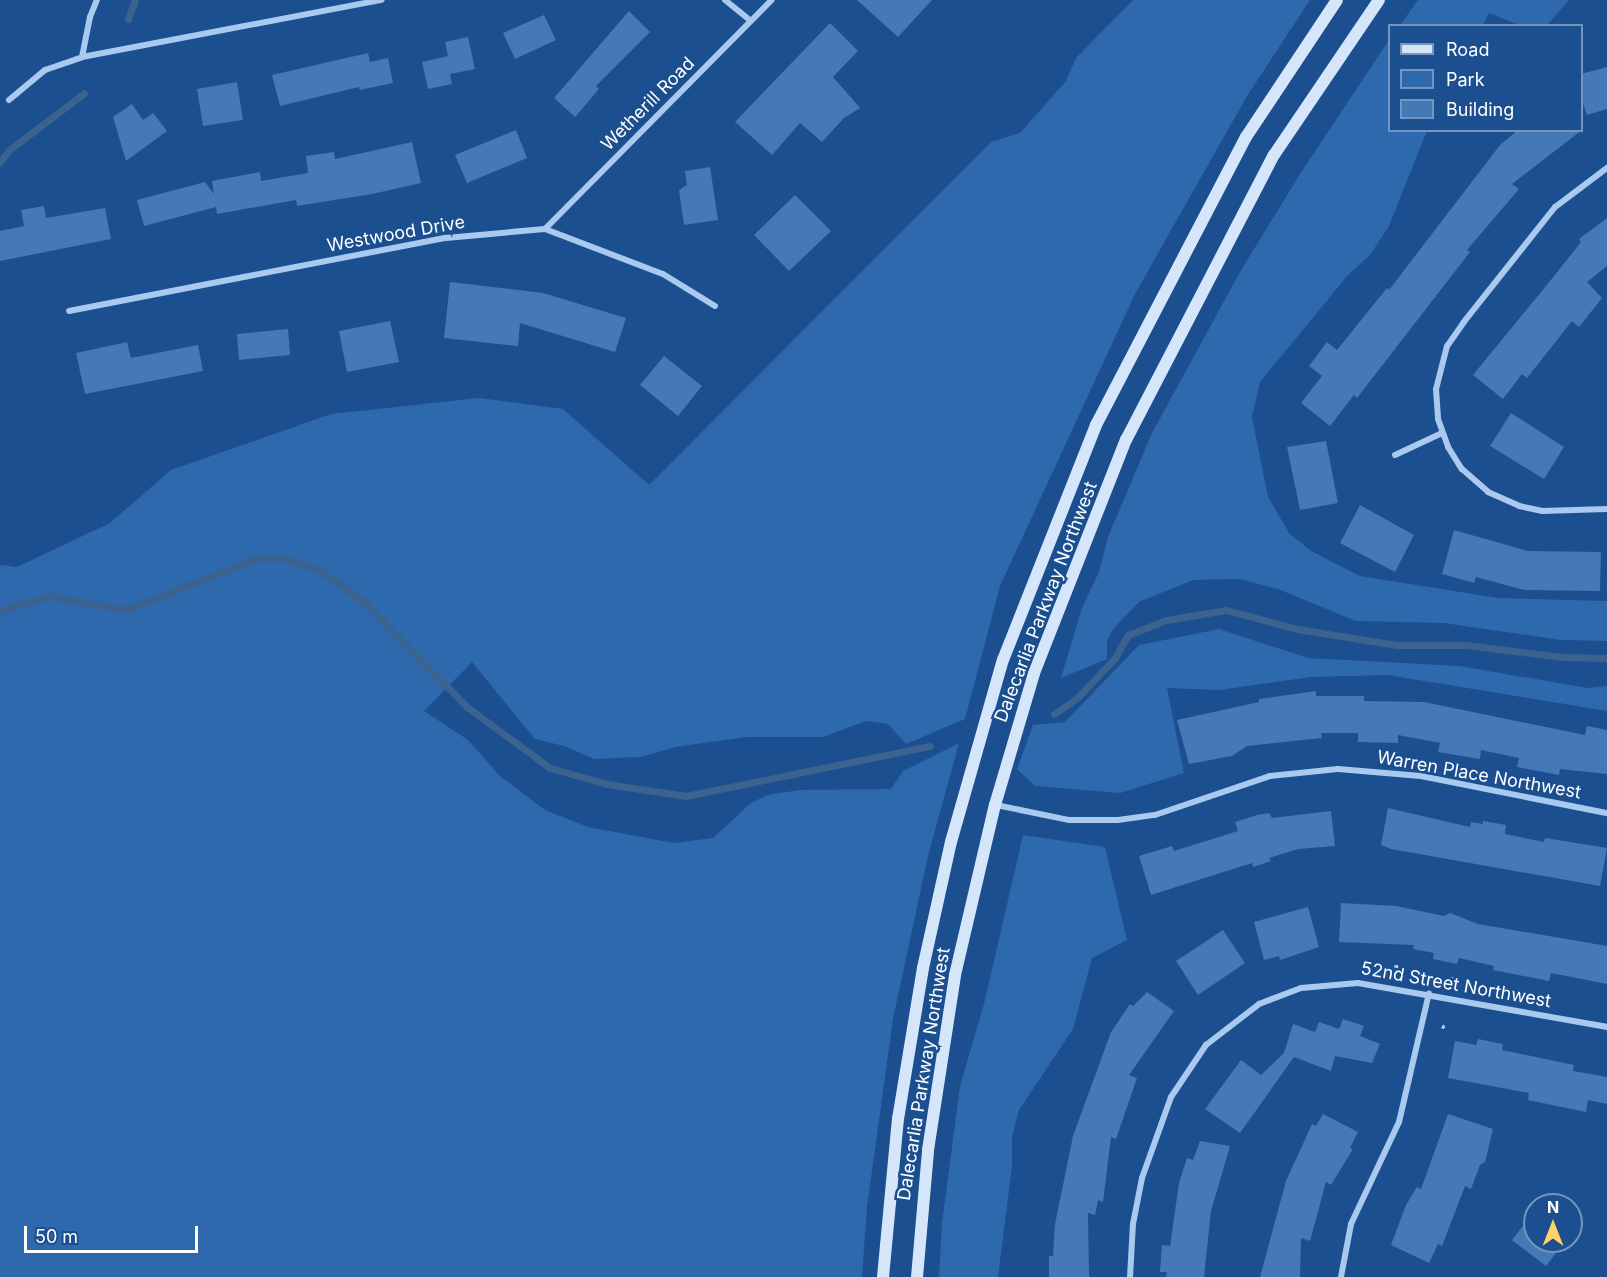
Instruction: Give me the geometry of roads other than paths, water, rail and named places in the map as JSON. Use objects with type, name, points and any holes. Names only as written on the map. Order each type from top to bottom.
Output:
[{"type":"main road","name":"Dalecarlia Parkway Northwest","points":[[883,1277],[896,1137],[923,968],[953,833],[1003,660],[1096,425],[1246,136],[1338,0]]},
{"type":"main road","name":"Dalecarlia Parkway Northwest","points":[[916,1277],[928,1150],[942,1050],[971,901],[995,805],[1034,673],[1126,440],[1274,155],[1379,0]]},
{"type":"street","points":[[82,57],[90,17],[97,0]]},
{"type":"street","points":[[9,100],[45,70],[82,57],[382,0]]},
{"type":"street","points":[[725,0],[751,21]]},
{"type":"street","name":"Wetherill Road","points":[[545,229],[772,0]]},
{"type":"street","points":[[1607,168],[1555,207],[1455,333],[1438,374],[1437,404],[1442,433],[1462,469],[1498,498],[1542,511],[1607,509]]},
{"type":"street","name":"Westwood Drive","points":[[69,311],[446,238],[545,229],[663,274],[715,306]]},
{"type":"street","points":[[1395,455],[1442,433]]},
{"type":"street","name":"Warren Place Northwest","points":[[995,805],[1069,820],[1118,820],[1155,815],[1270,776],[1338,769],[1420,776],[1607,813]]},
{"type":"street","name":"52nd Street Northwest","points":[[1130,1277],[1136,1208],[1161,1119],[1190,1063],[1222,1029],[1273,998],[1316,985],[1358,983],[1429,993],[1607,1027]]},
{"type":"street","points":[[1341,1277],[1351,1224],[1399,1122],[1429,993]]},
{"type":"waterway","points":[[128,19],[135,0]]},
{"type":"waterway","points":[[0,162],[9,150],[84,93]]},
{"type":"waterway","points":[[0,611],[49,596],[126,610],[257,558],[285,558],[320,571],[362,600],[467,707],[550,768],[607,784],[686,796],[930,746]]},
{"type":"waterway","points":[[1054,714],[1078,697],[1115,658],[1128,635],[1166,620],[1226,610],[1297,629],[1397,645],[1466,645],[1562,657],[1607,658]]}]
